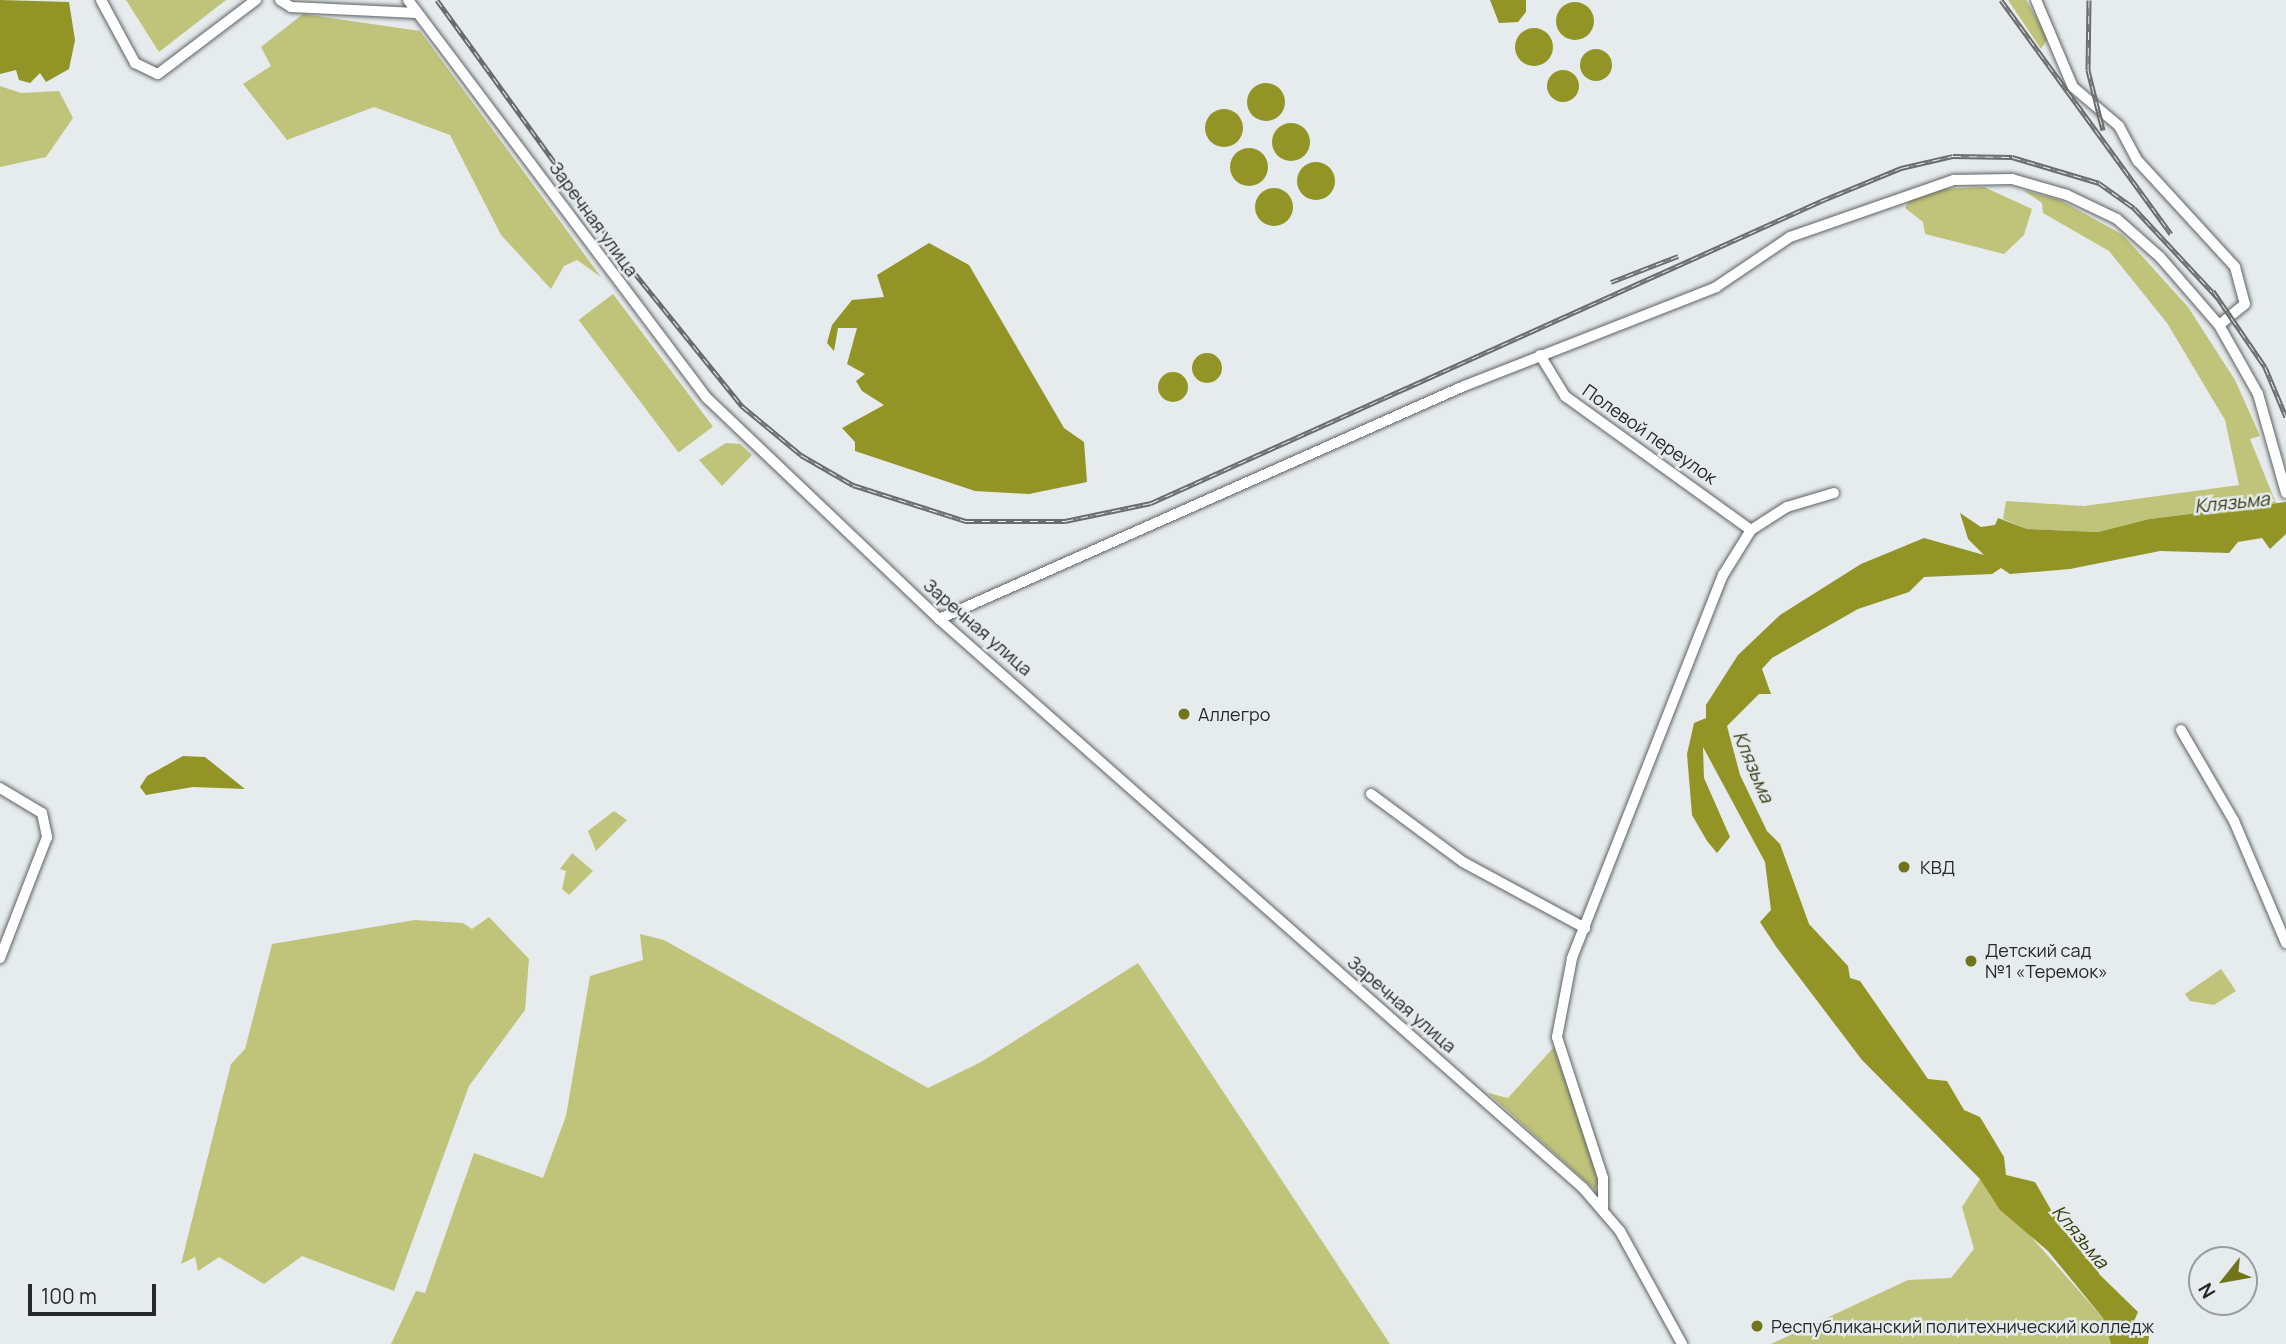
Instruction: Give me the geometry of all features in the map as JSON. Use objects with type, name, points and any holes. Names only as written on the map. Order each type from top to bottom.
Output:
[{"type":"street","points":[[101,0],[135,63],[158,74],[257,0]]},
{"type":"street","points":[[280,0],[291,7],[417,13]]},
{"type":"street","name":"Заречная улица","points":[[408,0],[707,398],[939,619],[1603,1209],[1682,1344]]},
{"type":"street","points":[[2036,0],[2073,87],[2119,127],[2138,161],[2235,267],[2245,304],[2219,325]]},
{"type":"street","points":[[939,619],[1540,355],[1716,287],[1790,237],[1928,184],[1978,179],[2012,179],[2107,213],[2160,257],[2219,325],[2258,394],[2286,493]]},
{"type":"street","name":"Полевой переулок","points":[[1540,355],[1565,396],[1751,530]]},
{"type":"street","name":"Заречная улица","points":[[1603,1209],[1603,1178],[1557,1037],[1572,958],[1586,928],[1671,695],[1724,575],[1751,530],[1787,507],[1834,493]]},
{"type":"street","points":[[2181,730],[2234,821],[2286,943]]},
{"type":"street","points":[[0,788],[35,806],[47,837],[0,958]]},
{"type":"street","points":[[1371,794],[1463,862],[1586,928]]},
{"type":"green space","points":[[126,0],[226,0],[159,52]]},
{"type":"green space","points":[[2008,0],[2026,0],[2048,38],[2041,49]]},
{"type":"green space","points":[[303,14],[420,31],[601,277],[577,260],[564,266],[551,289],[501,235],[450,135],[374,107],[287,140],[243,84],[271,66],[261,47]]},
{"type":"green space","points":[[0,86],[21,93],[59,91],[73,118],[46,157],[0,167]]},
{"type":"green space","points":[[1984,187],[2032,209],[2024,235],[2004,254],[1925,234],[1923,222],[1905,208],[1909,200],[1941,189]]},
{"type":"green space","points":[[2023,190],[2060,200],[2123,235],[2188,307],[2235,380],[2260,436],[2250,439],[2276,503],[2149,519],[2098,532],[2027,529],[2003,519],[2006,501],[2084,506],[2239,485],[2225,420],[2167,323],[2109,251],[2043,213],[2042,203]]},
{"type":"green space","points":[[613,294],[713,427],[679,452],[579,320]]},
{"type":"green space","points":[[726,443],[740,444],[752,455],[722,486],[699,460]]},
{"type":"green space","points":[[614,811],[627,820],[596,851],[588,831]]},
{"type":"green space","points":[[572,853],[593,871],[569,895],[562,889],[566,871],[560,869]]},
{"type":"green space","points":[[489,917],[529,959],[525,1010],[469,1086],[394,1291],[302,1256],[264,1284],[219,1257],[198,1271],[195,1257],[181,1264],[231,1064],[245,1049],[272,944],[415,920],[463,923],[472,929]]},
{"type":"green space","points":[[640,934],[664,940],[928,1088],[981,1062],[1138,963],[1390,1344],[391,1344],[416,1291],[425,1293],[474,1153],[543,1178],[566,1116],[590,976],[643,960]]},
{"type":"green space","points":[[2221,969],[2236,991],[2214,1005],[2190,1001],[2185,994]]},
{"type":"green space","points":[[1554,1047],[1600,1179],[1595,1190],[1488,1093],[1508,1098]]},
{"type":"green space","points":[[1980,1179],[2103,1318],[2111,1344],[1771,1344],[1908,1280],[1951,1278],[1974,1249],[1962,1207]]},
{"type":"shaded area","points":[[0,0],[69,2],[75,40],[69,69],[46,82],[40,73],[30,83],[19,80],[16,70],[0,74]]},
{"type":"shaded area","points":[[1490,0],[1526,0],[1526,12],[1518,22],[1499,23]]},
{"type":"shaded area","points":[[1575,2],[1588,8],[1594,21],[1588,34],[1575,40],[1562,34],[1556,21],[1562,8]]},
{"type":"shaded area","points":[[1534,28],[1547,34],[1553,47],[1547,60],[1534,66],[1521,60],[1515,47],[1521,34]]},
{"type":"shaded area","points":[[1596,49],[1607,54],[1612,65],[1607,76],[1596,81],[1585,76],[1580,65],[1585,54]]},
{"type":"shaded area","points":[[1563,70],[1574,75],[1579,86],[1574,97],[1563,102],[1552,97],[1547,86],[1552,75]]},
{"type":"shaded area","points":[[1266,83],[1279,89],[1285,102],[1279,115],[1266,121],[1253,115],[1247,102],[1253,89]]},
{"type":"shaded area","points":[[1224,109],[1237,115],[1243,128],[1237,141],[1224,147],[1211,141],[1205,128],[1211,115]]},
{"type":"shaded area","points":[[1291,123],[1304,129],[1310,142],[1304,155],[1291,161],[1278,155],[1272,142],[1278,129]]},
{"type":"shaded area","points":[[1249,148],[1262,154],[1268,167],[1262,180],[1249,186],[1236,180],[1230,167],[1236,154]]},
{"type":"shaded area","points":[[1316,162],[1329,168],[1335,181],[1329,194],[1316,200],[1303,194],[1297,181],[1303,168]]},
{"type":"shaded area","points":[[1274,188],[1287,194],[1293,207],[1287,220],[1274,226],[1261,220],[1255,207],[1261,194]]},
{"type":"shaded area","points":[[929,243],[969,265],[1064,428],[1084,442],[1087,482],[1029,494],[975,491],[855,451],[855,442],[842,428],[884,405],[862,391],[856,381],[865,374],[847,364],[857,328],[838,328],[834,351],[827,343],[832,325],[852,300],[884,297],[877,275]]},
{"type":"shaded area","points":[[1207,353],[1218,357],[1222,368],[1218,379],[1207,383],[1196,379],[1192,368],[1196,357]]},
{"type":"shaded area","points":[[1173,372],[1184,376],[1188,387],[1184,398],[1173,402],[1162,398],[1158,387],[1162,376]]},
{"type":"shaded area","points":[[2286,502],[2286,534],[2270,549],[2262,538],[2238,542],[2229,553],[2160,551],[2070,569],[2010,574],[2001,568],[1992,574],[1924,577],[1909,592],[1858,609],[1772,658],[1762,669],[1771,694],[1759,694],[1727,726],[1740,775],[1767,831],[1780,844],[1809,924],[1848,966],[1850,978],[1860,981],[1928,1079],[1947,1081],[1964,1110],[1980,1117],[2004,1157],[2006,1175],[2035,1182],[2058,1222],[2095,1256],[2099,1274],[2138,1312],[2131,1328],[2137,1336],[2149,1336],[2148,1344],[2111,1344],[2103,1318],[2048,1251],[2000,1210],[1980,1179],[1862,1060],[1777,948],[1760,922],[1771,910],[1765,862],[1703,747],[1704,778],[1730,837],[1717,853],[1707,841],[1692,815],[1687,754],[1694,723],[1706,718],[1706,705],[1738,655],[1780,615],[1861,564],[1924,538],[1984,555],[1968,539],[1960,513],[1981,527],[1995,525],[1998,518],[2027,529],[2098,532],[2149,519]]},
{"type":"shaded area","points":[[183,756],[205,757],[245,789],[193,787],[146,795],[140,787],[147,776]]},
{"type":"railway","points":[[437,0],[633,271],[742,406],[801,455],[853,485],[966,521],[1065,521],[1151,503],[1821,201],[1901,168],[1953,156],[2012,157],[2099,183],[2134,208],[2218,298]]},
{"type":"railway","points":[[2001,0],[2171,234]]},
{"type":"railway","points":[[2089,0],[2088,70],[2103,130]]},
{"type":"railway","points":[[1611,282],[1678,256]]},
{"type":"railway","points":[[2213,291],[2265,367],[2286,417]]},
{"type":"place","name":"Аллегро","points":[[1184,714]]},
{"type":"place","name":"КВД","points":[[1904,867]]},
{"type":"place","name":"Детский сад №1 «Теремок»","points":[[1971,961]]},
{"type":"place","name":"Республиканский политехнический колледж","points":[[1757,1326]]},
{"type":"water label","name":"Клязьма","points":[[2232,503]]},
{"type":"water label","name":"Клязьма","points":[[1753,767]]},
{"type":"water label","name":"Клязьма","points":[[2080,1237]]}]
